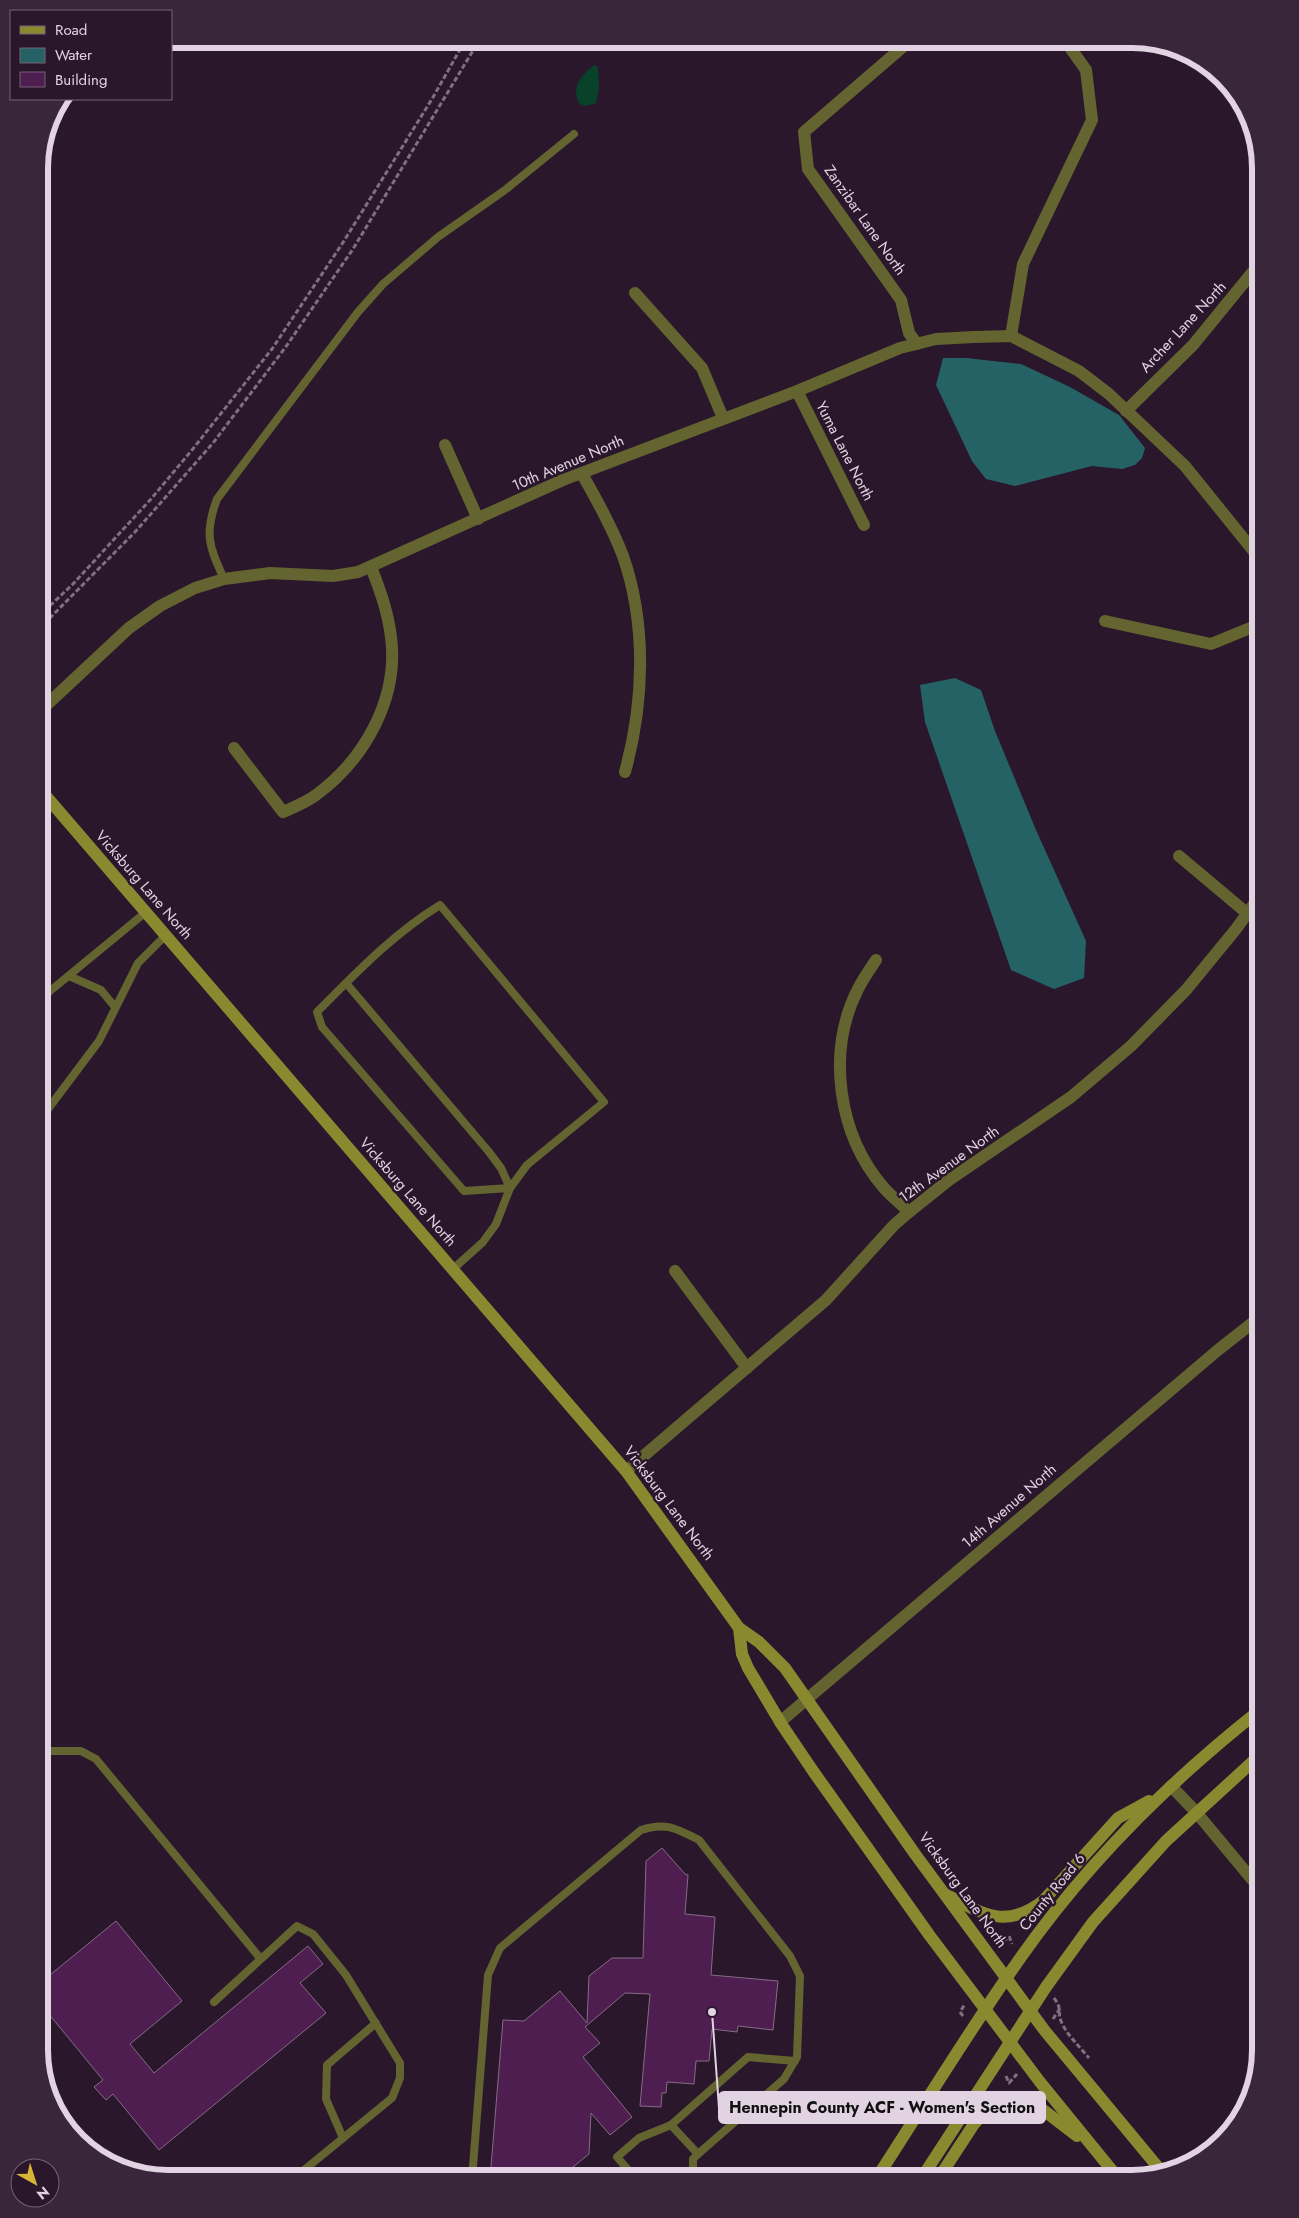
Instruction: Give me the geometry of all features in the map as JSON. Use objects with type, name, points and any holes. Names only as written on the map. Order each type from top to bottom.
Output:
[{"type":"main road","name":"Vicksburg Lane North","points":[[48,798],[626,1471],[739,1628],[759,1642],[774,1657],[807,1700],[1030,2011],[1158,2167]]},
{"type":"main road","name":"Vicksburg Lane North","points":[[739,1628],[742,1654],[748,1668],[780,1722],[930,1936],[1010,2042],[1112,2170]]},
{"type":"main road","name":"County Road 6","points":[[882,2170],[1007,1978],[1038,1934],[1077,1886],[1111,1846],[1167,1790],[1252,1717]]},
{"type":"main road","points":[[927,2170],[1030,2011],[1093,1922],[1160,1847],[1252,1762]]},
{"type":"main road","points":[[945,1894],[989,1915],[1010,1918],[1030,1912],[1043,1901],[1118,1818],[1167,1790]]},
{"type":"main road","points":[[944,2170],[979,2118],[998,2106],[1010,2104],[1042,2109],[1101,2157]]},
{"type":"street","name":"Zanzibar Lane North","points":[[902,48],[804,132],[808,169],[901,300],[909,332],[917,344]]},
{"type":"street","points":[[1011,336],[1024,264],[1092,120],[1086,70],[1070,48]]},
{"type":"street","name":"Archer Lane North","points":[[1126,411],[1193,345],[1252,273]]},
{"type":"street","points":[[635,293],[702,368],[723,418]]},
{"type":"street","name":"10th Avenue North","points":[[48,704],[137,623],[160,606],[195,588],[224,579],[270,573],[334,576],[358,572],[582,474],[797,391],[900,348],[936,339],[1011,336],[1079,371],[1126,411]]},
{"type":"street","name":"Yuma Lane North","points":[[797,391],[864,524]]},
{"type":"street","points":[[1126,411],[1185,466],[1252,550]]},
{"type":"street","points":[[445,445],[478,519]]},
{"type":"street","points":[[582,474],[605,514],[623,557],[635,602],[640,648],[639,695],[633,740],[625,772]]},
{"type":"street","points":[[234,748],[283,812],[316,796],[343,772],[367,743],[382,710],[391,674],[392,638],[385,602],[371,567]]},
{"type":"street","points":[[1105,621],[1211,644],[1252,627]]},
{"type":"street","points":[[1179,856],[1248,914]]},
{"type":"street","name":"12th Avenue North","points":[[626,1471],[826,1300],[894,1225],[909,1212],[949,1180],[1071,1098],[1131,1046],[1186,990],[1252,908]]},
{"type":"street","points":[[876,960],[858,990],[845,1022],[840,1056],[841,1093],[849,1127],[864,1158],[884,1188],[909,1212]]},
{"type":"street","points":[[675,1270],[747,1368]]},
{"type":"street","name":"14th Avenue North","points":[[780,1722],[1218,1350],[1252,1323]]},
{"type":"street","points":[[1167,1790],[1196,1812],[1252,1879]]},
{"type":"lane","points":[[224,579],[212,553],[209,538],[210,518],[217,499],[358,312],[402,266],[438,236],[506,190],[574,134]]},
{"type":"lane","points":[[453,1269],[483,1242],[496,1224],[510,1188],[527,1166],[604,1102],[440,905],[416,919],[372,957],[317,1012],[322,1027],[464,1191],[510,1188]]},
{"type":"lane","points":[[48,995],[146,912]]},
{"type":"lane","points":[[47,1110],[99,1041],[138,963],[166,935]]},
{"type":"lane","points":[[69,976],[101,990],[115,1007]]},
{"type":"lane","points":[[346,983],[490,1152],[510,1188]]},
{"type":"lane","points":[[47,1751],[81,1751],[96,1759],[260,1958]]},
{"type":"lane","points":[[473,2170],[488,1975],[500,1948],[641,1830],[656,1825],[678,1829],[699,1840],[790,1956],[800,1976],[797,2057],[795,2061],[784,2079],[693,2159],[692,2170]]},
{"type":"lane","points":[[214,2002],[297,1926],[313,1934],[346,1975],[400,2063],[400,2078],[392,2098],[304,2170]]},
{"type":"lane","points":[[343,2138],[326,2099],[327,2065],[376,2024]]},
{"type":"lane","points":[[628,2170],[617,2157],[639,2138],[671,2125],[748,2057],[795,2061]]},
{"type":"lane","points":[[671,2125],[698,2154]]},
{"type":"path","points":[[48,608],[73,584],[151,499],[272,349],[342,244],[432,100],[461,48]]},
{"type":"path","points":[[48,620],[135,532],[207,450],[285,348],[353,249],[475,48]]},
{"type":"path","points":[[1061,2007],[1060,2019],[1066,2030],[1094,2064]]},
{"type":"path","points":[[1169,2155],[1175,2162]]},
{"type":"shaded area","points":[[594,65],[598,67],[599,88],[596,103],[585,106],[580,104],[577,98],[578,83]]},
{"type":"water","points":[[943,358],[966,358],[1021,364],[1070,387],[1119,415],[1145,448],[1142,458],[1135,465],[1122,469],[1092,466],[1015,486],[986,479],[972,461],[936,385]]},
{"type":"water","points":[[955,678],[981,690],[995,731],[1036,830],[1086,941],[1084,978],[1054,989],[1011,970],[925,722],[920,685]]},
{"type":"building","points":[[662,1848],[688,1875],[685,1914],[715,1917],[711,1975],[778,1981],[773,2030],[738,2026],[737,2032],[712,2029],[709,2061],[696,2061],[694,2084],[667,2082],[666,2093],[662,2093],[661,2107],[640,2106],[650,1994],[625,1993],[585,2027],[600,2043],[583,2057],[632,2117],[610,2135],[591,2113],[589,2154],[569,2170],[491,2170],[503,2020],[524,2021],[560,1991],[587,2023],[589,1976],[612,1958],[643,1958],[646,1861]]},
{"type":"building","points":[[116,1921],[182,2001],[130,2044],[154,2073],[308,1946],[323,1964],[300,1983],[326,2013],[159,2150],[113,2094],[106,2100],[94,2087],[103,2080],[47,2012],[47,1977]]},
{"type":"place","name":"Hennepin County ACF - Women's Section","points":[[712,2012]]}]
